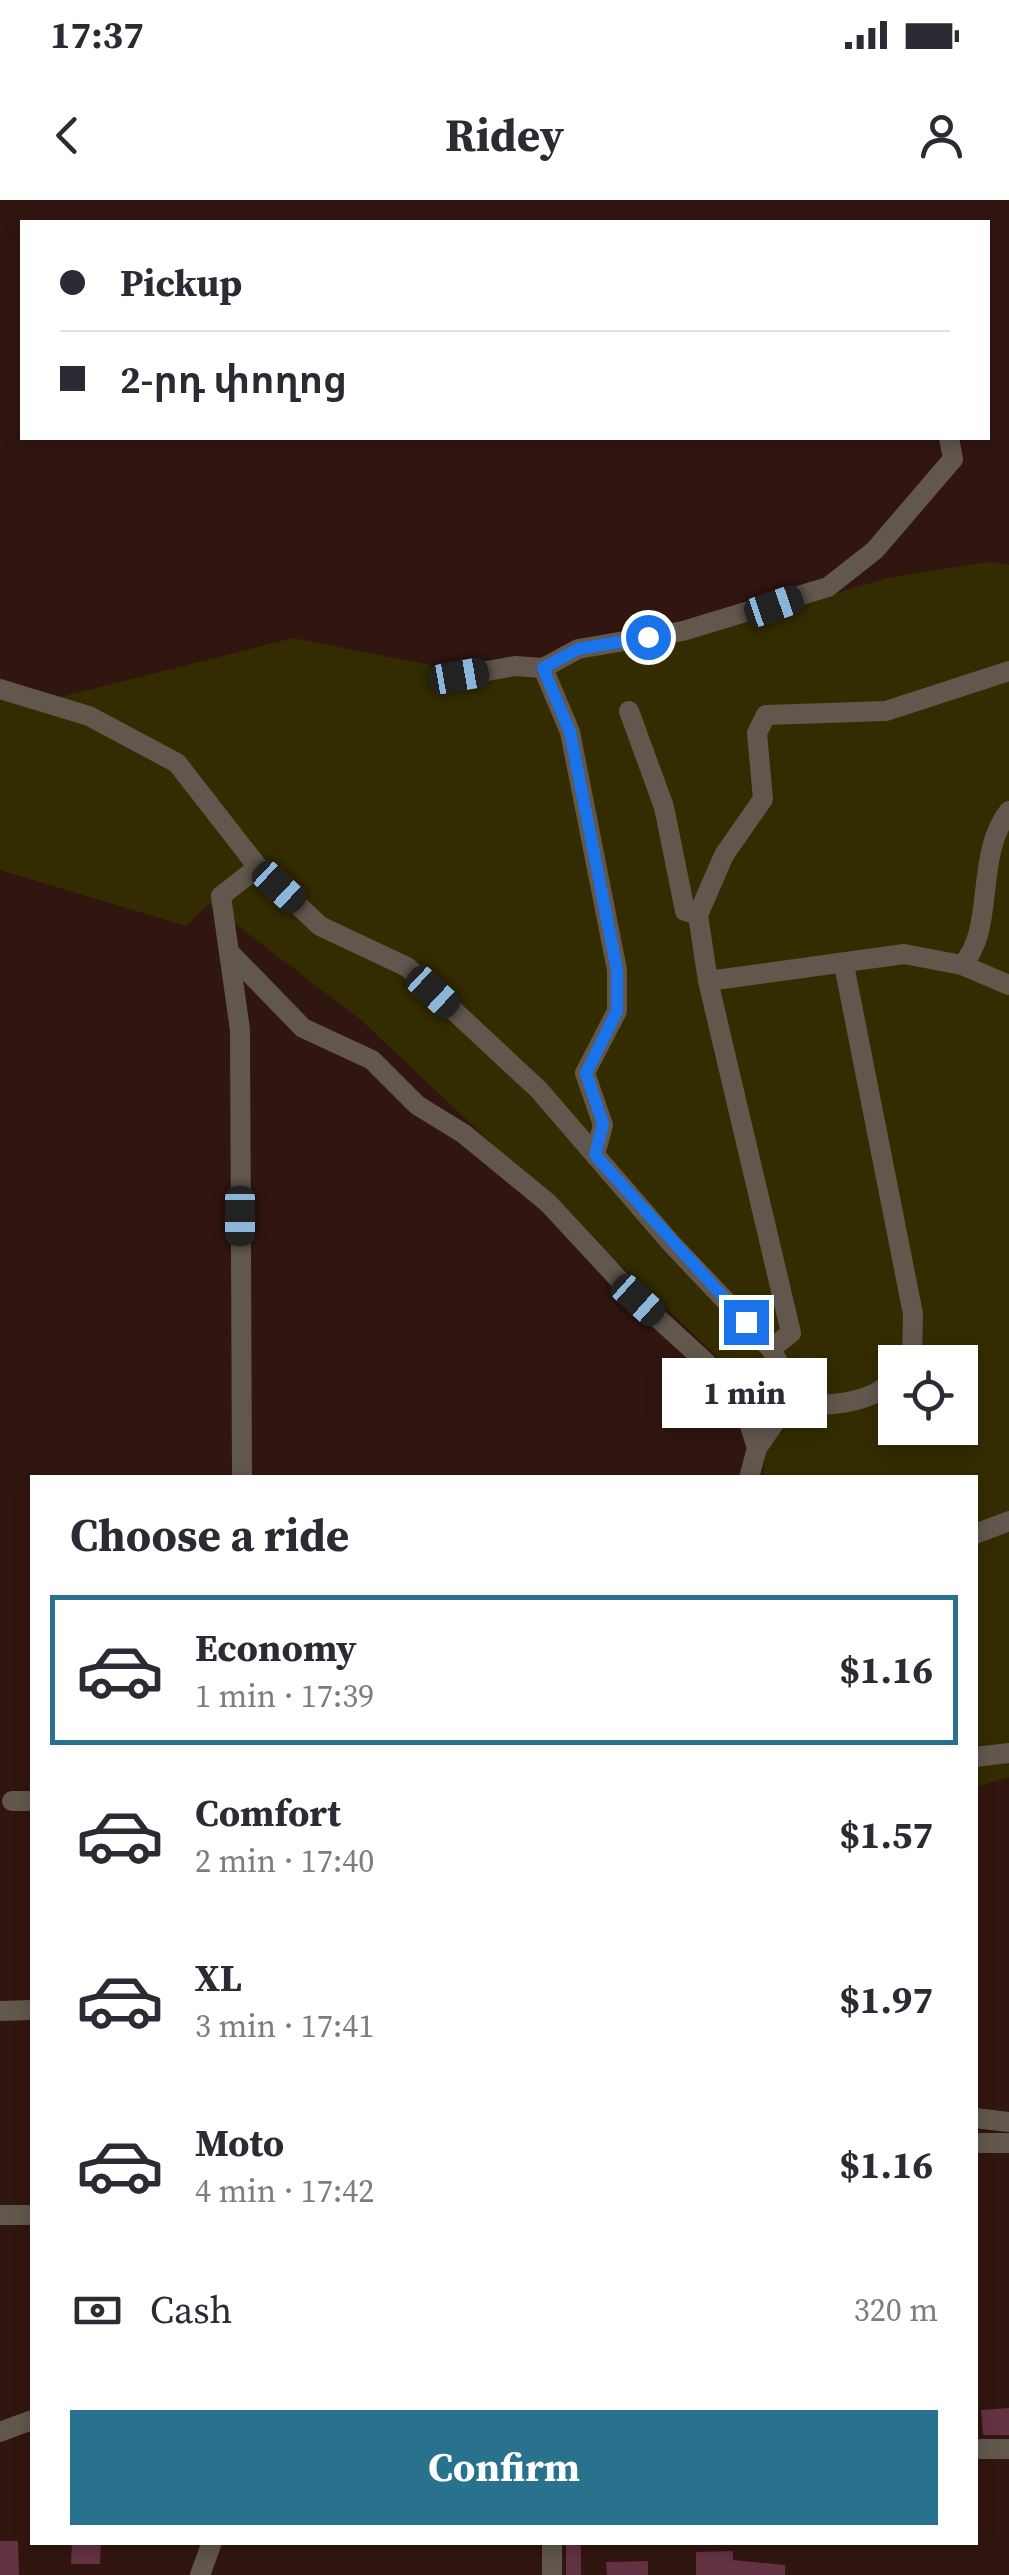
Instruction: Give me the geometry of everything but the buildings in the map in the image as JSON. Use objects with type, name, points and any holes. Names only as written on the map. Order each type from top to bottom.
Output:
[{"type":"street","points":[[459,676],[515,666],[543,668],[578,649],[683,631],[828,587],[875,550],[953,459],[949,440]]},
{"type":"street","points":[[543,668],[570,732],[617,970],[617,1011],[586,1073],[603,1124],[595,1155]]},
{"type":"street","points":[[771,1348],[790,1333],[708,981],[698,915],[724,855],[763,800],[757,733],[766,714],[886,711],[1009,671]]},
{"type":"street","points":[[0,689],[88,716],[177,762],[258,868],[320,926],[407,967],[539,1090],[771,1348],[786,1379],[788,1403],[756,1448],[750,1475]]},
{"type":"street","points":[[630,711],[664,806],[685,910],[698,915]]},
{"type":"street","points":[[962,965],[976,950],[982,894],[996,828],[1009,811]]},
{"type":"street","points":[[242,1475],[240,1030],[221,896],[258,868]]},
{"type":"street","points":[[229,952],[303,1028],[372,1060],[417,1105],[464,1134],[548,1204],[638,1300],[722,1377],[744,1407],[756,1448]]},
{"type":"street","points":[[708,981],[904,954],[962,965],[1009,985]]},
{"type":"street","points":[[844,965],[913,1314],[912,1345]]},
{"type":"street","points":[[788,1403],[826,1408],[878,1390]]},
{"type":"street","points":[[978,1533],[1009,1521]]},
{"type":"street","points":[[978,1757],[1009,1754]]},
{"type":"street","points":[[0,2010],[30,2010]]},
{"type":"street","points":[[978,2118],[1009,2122]]},
{"type":"street","points":[[978,2142],[1009,2144]]},
{"type":"street","points":[[0,2215],[30,2215]]},
{"type":"street","points":[[0,2432],[30,2421]]},
{"type":"street","points":[[978,2449],[1009,2448]]},
{"type":"street","points":[[200,2575],[211,2545]]},
{"type":"street","points":[[552,2545],[552,2575]]},
{"type":"shaded area","points":[[988,562],[1009,565],[1009,1777],[978,1786],[978,1475],[763,1475],[766,1441],[744,1382],[360,1019],[209,904],[186,926],[0,870],[0,695],[41,702],[293,638],[491,677],[708,632],[887,578]]},
{"type":"route","points":[[648,637],[578,649],[543,668],[570,732],[617,970],[617,1011],[586,1073],[603,1124],[595,1155],[746,1322]]}]
